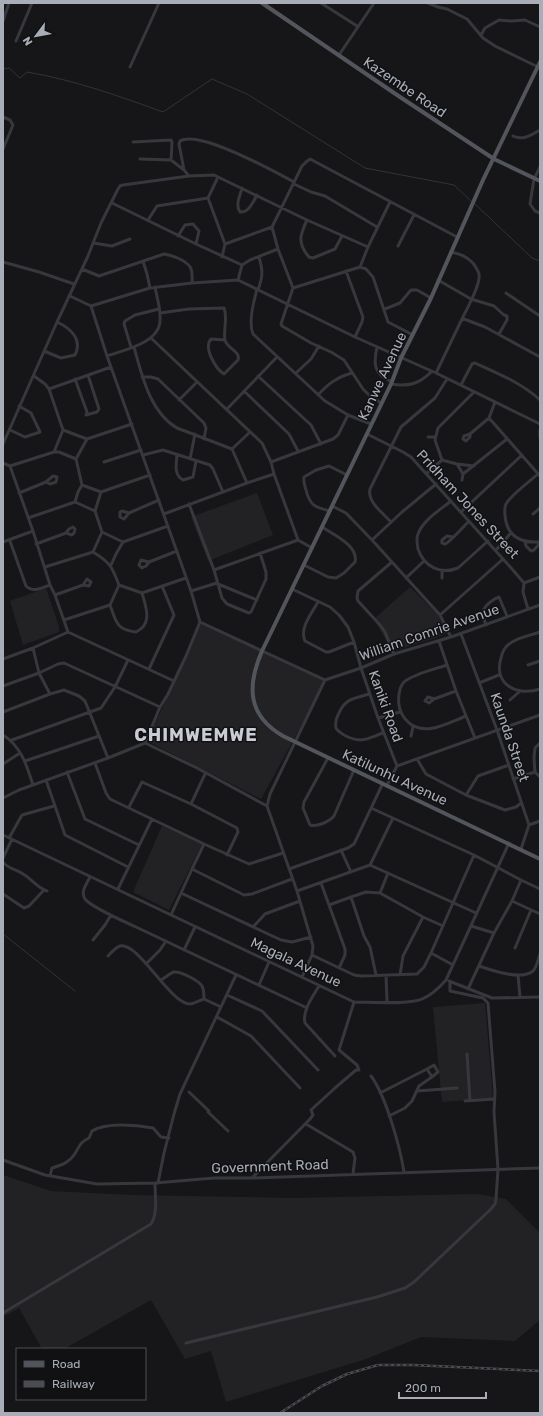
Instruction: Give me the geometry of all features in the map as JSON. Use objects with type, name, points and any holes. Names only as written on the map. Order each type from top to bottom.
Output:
[{"type":"main road","name":"Kazembe Road","points":[[262,3],[494,159],[540,181]]},
{"type":"main road","name":"Kanwe Avenue","points":[[254,702],[252,690],[254,673],[262,651],[367,434],[401,358],[431,298],[540,62]]},
{"type":"main road","name":"Katilunhu Avenue","points":[[254,702],[260,717],[264,722],[273,730],[295,743],[385,784],[540,859]]},
{"type":"street","points":[[3,21],[9,3]]},
{"type":"street","points":[[16,41],[32,3]]},
{"type":"street","points":[[130,67],[159,3]]},
{"type":"street","points":[[321,3],[357,26]]},
{"type":"street","points":[[339,55],[357,26],[374,3]]},
{"type":"street","points":[[428,3],[438,8],[450,10],[467,19],[481,36],[497,48],[538,67]]},
{"type":"street","points":[[481,36],[485,28],[499,20],[525,20],[540,27]]},
{"type":"street","points":[[3,117],[10,120],[13,125],[3,149]]},
{"type":"street","points":[[513,136],[523,138],[540,130]]},
{"type":"street","points":[[184,170],[179,144],[183,139],[195,140],[232,150],[311,192],[325,196],[377,227]]},
{"type":"street","points":[[133,142],[171,140],[171,160]]},
{"type":"street","points":[[140,159],[171,160],[189,176]]},
{"type":"street","points":[[381,403],[366,392],[344,360],[331,352],[287,331],[282,326],[281,324],[293,288],[278,249],[272,227],[281,207],[302,166],[310,159],[458,237]]},
{"type":"street","points":[[540,167],[534,179],[530,204],[535,211],[540,213]]},
{"type":"street","points":[[3,444],[70,296],[74,284],[94,243],[101,223],[120,186],[210,174],[257,195],[306,220],[368,247]]},
{"type":"street","points":[[218,177],[208,198],[225,244],[222,257]]},
{"type":"street","points":[[242,188],[238,202],[238,210],[242,213],[248,209],[257,195]]},
{"type":"street","points":[[148,220],[157,206],[208,198]]},
{"type":"street","points":[[360,267],[377,227],[390,202]]},
{"type":"street","points":[[112,203],[222,257],[242,265],[278,249]]},
{"type":"street","points":[[398,246],[414,215]]},
{"type":"street","points":[[306,220],[300,239],[305,253],[309,257],[313,258],[335,249],[342,236]]},
{"type":"street","points":[[178,236],[185,225],[193,224],[199,234],[196,244]]},
{"type":"street","points":[[225,244],[272,227]]},
{"type":"street","points":[[94,243],[112,246],[130,239]]},
{"type":"street","points":[[436,373],[476,286],[479,272],[468,258],[451,252]]},
{"type":"street","points":[[82,269],[98,276],[161,255],[171,256],[187,263],[190,266],[192,270],[192,283]]},
{"type":"street","points":[[258,257],[263,277],[253,302],[252,330],[256,338],[333,407],[371,424]]},
{"type":"street","points":[[143,261],[150,288]]},
{"type":"street","points":[[3,262],[74,284]]},
{"type":"street","points":[[238,280],[242,265]]},
{"type":"street","points":[[293,288],[360,267],[366,269],[373,277],[385,309],[388,322],[413,336]]},
{"type":"street","points":[[346,271],[362,317],[362,322],[355,337]]},
{"type":"street","points":[[70,296],[91,306],[155,287],[238,280],[355,337],[432,371],[540,424]]},
{"type":"street","points":[[438,280],[470,299],[493,306],[507,316],[507,320],[499,334]]},
{"type":"street","points":[[107,356],[140,345],[151,338],[160,325],[155,287]]},
{"type":"street","points":[[385,309],[400,303],[411,290],[417,290],[431,298]]},
{"type":"street","points":[[506,293],[540,316]]},
{"type":"street","points":[[3,798],[8,794],[95,763],[145,742],[200,622],[191,591],[144,455],[107,356],[91,306]]},
{"type":"street","points":[[225,340],[211,339],[208,344],[212,361],[224,374],[238,360],[239,355],[230,348],[225,340],[225,309],[223,307],[159,311],[135,315],[124,324],[142,377],[155,405],[177,428],[232,449],[247,483]]},
{"type":"street","points":[[461,320],[467,319],[499,334],[540,357]]},
{"type":"street","points":[[44,351],[61,358],[75,355],[77,344],[73,332],[66,326],[57,322]]},
{"type":"street","points":[[151,338],[262,443],[271,462],[298,540],[312,548]]},
{"type":"street","points":[[296,373],[311,359],[318,346]]},
{"type":"street","points":[[377,347],[374,362],[376,368],[382,377],[391,383],[401,386],[416,384],[432,371]]},
{"type":"street","points":[[227,409],[277,357]]},
{"type":"street","points":[[461,385],[472,364],[475,363],[521,386],[533,393],[540,400]]},
{"type":"street","points":[[49,389],[111,367]]},
{"type":"street","points":[[318,395],[341,376],[352,373]]},
{"type":"street","points":[[75,380],[87,412],[86,414],[97,412],[99,408],[88,375]]},
{"type":"street","points":[[34,376],[49,389],[63,430],[54,452]]},
{"type":"street","points":[[258,376],[311,425],[321,444]]},
{"type":"street","points":[[142,377],[158,379],[204,423],[206,428],[204,439]]},
{"type":"street","points":[[391,522],[372,502],[369,494],[401,426],[435,398],[447,379]]},
{"type":"street","points":[[179,400],[197,382]]},
{"type":"street","points":[[244,391],[289,434],[298,451]]},
{"type":"street","points":[[442,460],[436,446],[435,437],[438,428],[474,392]]},
{"type":"street","points":[[470,434],[488,418],[495,402]]},
{"type":"street","points":[[10,430],[24,437],[40,432],[31,413],[19,406]]},
{"type":"street","points":[[271,462],[298,451],[321,444],[335,437],[348,415]]},
{"type":"street","points":[[488,418],[539,475],[510,499],[504,507],[506,524],[510,534],[524,541],[540,543]]},
{"type":"street","points":[[63,430],[87,439],[132,424]]},
{"type":"street","points":[[540,430],[540,438]]},
{"type":"street","points":[[232,449],[250,432]]},
{"type":"street","points":[[190,459],[195,434]]},
{"type":"street","name":"Pridham Jones Street","points":[[367,434],[407,454],[427,473],[496,550],[524,584]]},
{"type":"street","points":[[428,437],[435,437]]},
{"type":"street","points":[[75,502],[82,485],[76,459],[87,439]]},
{"type":"street","points":[[462,480],[464,474],[507,439]]},
{"type":"street","points":[[104,462],[141,450]]},
{"type":"street","points":[[144,455],[163,450],[210,465],[223,492]]},
{"type":"street","points":[[3,463],[10,466],[54,452],[59,452],[76,459]]},
{"type":"street","points":[[177,455],[176,472],[179,478],[183,480],[193,478],[196,461]]},
{"type":"street","points":[[461,512],[522,456]]},
{"type":"street","points":[[442,460],[474,466]]},
{"type":"street","points":[[427,473],[442,460]]},
{"type":"street","points":[[457,464],[464,474]]},
{"type":"street","points":[[10,466],[50,585],[68,632],[174,681]]},
{"type":"street","points":[[330,511],[318,508],[310,502],[305,488],[304,477],[316,470],[329,466],[347,475]]},
{"type":"street","points":[[164,514],[274,474]]},
{"type":"street","points":[[82,485],[102,492],[150,475]]},
{"type":"street","points":[[19,493],[46,482]]},
{"type":"street","points":[[372,540],[436,484]]},
{"type":"street","points":[[45,568],[93,552],[102,532],[95,511],[102,492]]},
{"type":"street","points":[[129,513],[159,500]]},
{"type":"street","points":[[451,501],[425,523],[418,534],[417,541],[419,552],[424,561],[435,569],[452,570],[458,568],[488,541]]},
{"type":"street","points":[[28,518],[75,502],[95,511]]},
{"type":"street","points":[[189,504],[224,601],[249,613],[251,612],[266,580],[260,553]]},
{"type":"street","points":[[332,506],[346,513],[372,540],[440,615],[452,637]]},
{"type":"street","points":[[533,514],[540,508]]},
{"type":"street","points":[[453,537],[469,521]]},
{"type":"street","points":[[111,565],[123,542],[168,526]]},
{"type":"street","points":[[304,565],[328,577],[336,578],[344,573],[355,562],[355,553],[353,549],[322,527]]},
{"type":"street","points":[[3,542],[10,541],[33,532]]},
{"type":"street","points":[[102,532],[123,542]]},
{"type":"street","points":[[36,544],[66,533]]},
{"type":"street","points":[[496,550],[510,534]]},
{"type":"street","points":[[214,570],[298,540]]},
{"type":"street","points":[[10,541],[26,586],[30,590],[34,590],[50,585]]},
{"type":"street","points":[[411,541],[417,541]]},
{"type":"street","points":[[524,541],[530,551],[534,550],[540,543]]},
{"type":"street","points":[[149,562],[177,551]]},
{"type":"street","points":[[93,552],[111,565],[119,585],[110,605],[119,627],[136,632],[142,627],[148,616],[142,593]]},
{"type":"street","points":[[440,615],[503,559]]},
{"type":"street","points":[[406,578],[424,561]]},
{"type":"street","points":[[392,562],[358,591],[357,598],[385,632],[394,654]]},
{"type":"street","points":[[442,570],[442,578]]},
{"type":"street","points":[[528,609],[523,592],[524,584],[540,577]]},
{"type":"street","points":[[119,585],[142,593],[186,578]]},
{"type":"street","points":[[191,591],[217,583],[257,600]]},
{"type":"street","points":[[55,595],[83,585]]},
{"type":"street","points":[[149,669],[174,614],[162,586]]},
{"type":"street","name":"Kaniki Road","points":[[292,589],[330,607],[339,615],[348,628],[354,642],[369,694],[397,766]]},
{"type":"street","points":[[486,625],[483,614],[484,610],[486,606],[496,598],[499,597],[507,616]]},
{"type":"street","points":[[318,602],[304,627],[304,641],[326,652],[354,642]]},
{"type":"street","points":[[64,620],[110,605]]},
{"type":"street","name":"William Comrie Avenue","points":[[325,680],[361,668],[394,654],[452,637],[507,616],[540,606]]},
{"type":"street","points":[[200,622],[302,668],[325,680],[270,794],[267,806],[297,891],[313,946],[312,955],[302,977]]},
{"type":"street","points":[[3,659],[33,648],[68,632]]},
{"type":"street","points":[[540,632],[512,642],[506,647],[500,663],[499,675],[504,682],[519,692],[525,693],[540,689]]},
{"type":"street","name":"Kaunda Street","points":[[461,634],[497,730],[529,825]]},
{"type":"street","points":[[439,641],[456,691],[475,738]]},
{"type":"street","points":[[33,648],[39,673],[50,694]]},
{"type":"street","points":[[12,740],[98,709],[104,705],[115,687],[128,660]]},
{"type":"street","points":[[528,665],[540,660]]},
{"type":"street","points":[[3,686],[64,663],[160,707]]},
{"type":"street","points":[[447,665],[409,679],[403,683],[398,700],[400,712],[414,727],[420,729],[431,729],[466,716]]},
{"type":"street","points":[[479,683],[499,675]]},
{"type":"street","points":[[3,712],[64,690],[79,696],[85,701],[108,758]]},
{"type":"street","points":[[434,698],[456,691]]},
{"type":"street","points":[[510,700],[519,692]]},
{"type":"street","points":[[369,694],[348,700],[341,706],[335,722],[336,728],[340,732],[357,741],[383,733]]},
{"type":"street","points":[[378,718],[400,712]]},
{"type":"street","points":[[289,869],[348,848],[354,844],[371,808],[397,766],[540,715]]},
{"type":"street","points":[[411,736],[414,727]]},
{"type":"street","points":[[3,735],[12,740],[25,761],[33,785]]},
{"type":"street","points":[[25,761],[99,736]]},
{"type":"street","points":[[145,742],[267,806]]},
{"type":"street","points":[[540,743],[535,748],[534,758],[535,772],[540,777]]},
{"type":"street","points":[[3,764],[20,753]]},
{"type":"street","points":[[328,758],[304,802],[303,808],[310,825],[313,826],[332,819],[354,770]]},
{"type":"street","points":[[417,758],[426,774],[466,795],[505,810],[521,804]]},
{"type":"street","points":[[95,763],[107,796],[110,799],[249,864],[283,853]]},
{"type":"street","points":[[466,795],[478,776],[509,765]]},
{"type":"street","points":[[67,772],[85,819],[139,845]]},
{"type":"street","points":[[513,779],[535,772]]},
{"type":"street","points":[[191,804],[205,774]]},
{"type":"street","points":[[46,780],[65,835],[128,867]]},
{"type":"street","points":[[128,807],[142,782],[191,804],[237,828],[238,832],[227,855]]},
{"type":"street","points":[[3,858],[10,838],[22,815],[54,806]]},
{"type":"street","points":[[371,808],[474,855],[540,889]]},
{"type":"street","points":[[297,891],[370,865],[393,818]]},
{"type":"street","points":[[118,889],[152,819]]},
{"type":"street","points":[[521,849],[529,825],[540,821]]},
{"type":"street","name":"Magala Avenue","points":[[3,835],[354,1002],[419,1000],[435,992],[446,980],[509,843]]},
{"type":"street","points":[[171,914],[204,844]]},
{"type":"street","points":[[340,850],[351,872]]},
{"type":"street","points":[[312,955],[354,975],[412,975],[421,971],[431,954],[474,855]]},
{"type":"street","points":[[3,862],[8,867],[22,873],[41,889],[46,891],[29,906],[24,908],[3,894]]},
{"type":"street","points":[[370,865],[453,904],[476,913]]},
{"type":"street","points":[[192,869],[244,895],[248,895],[292,879]]},
{"type":"street","points":[[380,893],[388,873]]},
{"type":"street","points":[[90,877],[83,892],[83,896],[88,901],[111,915],[308,1008]]},
{"type":"street","points":[[468,989],[494,934],[512,901],[520,880]]},
{"type":"street","points":[[321,883],[345,949],[345,955],[339,968]]},
{"type":"street","points":[[329,904],[366,892],[380,893],[423,917],[443,926]]},
{"type":"street","points":[[181,893],[287,942],[311,937]]},
{"type":"street","points":[[351,897],[364,936],[370,947],[376,975]]},
{"type":"street","points":[[253,927],[265,914],[300,901]]},
{"type":"street","points":[[512,901],[540,914]]},
{"type":"street","points":[[515,948],[531,910]]},
{"type":"street","points":[[93,940],[102,930],[111,915]]},
{"type":"street","points":[[400,975],[403,956],[423,917]]},
{"type":"street","points":[[471,926],[494,934]]},
{"type":"street","points":[[184,950],[195,927]]},
{"type":"street","points":[[146,964],[160,950],[166,941]]},
{"type":"street","points":[[108,956],[117,948],[124,947],[131,950],[161,980],[172,994],[184,1002],[189,1004],[204,999],[221,1007]]},
{"type":"street","points":[[431,954],[453,964]]},
{"type":"street","points":[[478,966],[503,974],[528,974],[536,967],[540,954]]},
{"type":"street","points":[[259,985],[269,962]]},
{"type":"street","points":[[161,980],[171,973],[179,972],[201,984],[204,999]]},
{"type":"street","points":[[3,1313],[151,1224],[155,1213],[157,1183],[180,1094],[236,975]]},
{"type":"street","points":[[518,975],[520,997]]},
{"type":"street","points":[[386,976],[387,1002]]},
{"type":"street","points":[[446,980],[492,998],[540,997]]},
{"type":"street","points":[[186,1343],[377,1297],[405,1288],[423,1275],[492,1209],[496,1199],[498,1169],[494,1099],[495,1092],[488,1003],[483,998],[450,991],[450,981]]},
{"type":"street","points":[[319,986],[304,1018],[307,1026],[335,1056]]},
{"type":"street","points":[[227,995],[262,1011],[318,1070]]},
{"type":"street","points":[[252,1178],[293,1134],[306,1124],[313,1115],[311,1110],[356,1070],[359,1070],[357,1065],[340,1050],[354,1002]]},
{"type":"street","points":[[217,1017],[251,1036],[300,1088]]},
{"type":"street","points":[[466,1054],[470,1101]]},
{"type":"street","points":[[380,1093],[434,1065],[438,1072],[418,1086],[412,1101],[405,1108],[389,1116]]},
{"type":"street","points":[[428,1069],[432,1076]]},
{"type":"street","points":[[371,1076],[376,1084],[389,1116],[404,1172]]},
{"type":"street","points":[[416,1091],[457,1088]]},
{"type":"street","points":[[189,1092],[228,1131]]},
{"type":"street","points":[[465,1101],[494,1099]]},
{"type":"street","points":[[50,1176],[52,1168],[61,1166],[71,1158],[81,1142],[89,1138],[92,1131],[98,1127],[132,1124],[140,1127],[153,1128],[161,1137],[169,1138]]},
{"type":"street","points":[[306,1124],[353,1152],[355,1158],[353,1174]]},
{"type":"street","name":"Government Road","points":[[3,1160],[50,1176],[97,1184],[157,1183],[214,1178],[540,1168]]},
{"type":"shaded area","points":[[257,493],[273,535],[208,561],[191,517]]},
{"type":"shaded area","points":[[410,587],[438,615],[447,633],[436,638],[392,651],[374,619]]},
{"type":"shaded area","points":[[46,588],[59,627],[59,632],[23,645],[10,601]]},
{"type":"shaded area","points":[[201,623],[327,679],[261,799],[147,741]]},
{"type":"shaded area","points":[[162,826],[202,844],[169,910],[133,892]]},
{"type":"shaded area","points":[[485,1003],[493,1098],[442,1102],[433,1007]]},
{"type":"shaded area","points":[[3,1175],[51,1191],[133,1195],[292,1198],[477,1194],[506,1199],[540,1233],[540,1320],[515,1341],[421,1337],[366,1359],[226,1402],[211,1351],[185,1359],[151,1300],[66,1348],[41,1348],[19,1308],[3,1317]]},
{"type":"waterway","points":[[3,69],[9,68],[20,78],[27,72],[79,84],[113,94],[163,112],[212,79],[247,94],[365,168],[454,185],[472,202]]},
{"type":"waterway","points":[[475,204],[532,258],[540,261]]},
{"type":"waterway","points":[[3,934],[75,991]]},
{"type":"railway","points":[[280,1413],[322,1386],[347,1374],[378,1365],[413,1365],[540,1371]]},
{"type":"district","name":"CHIMWEMWE","points":[[196,735]]}]
